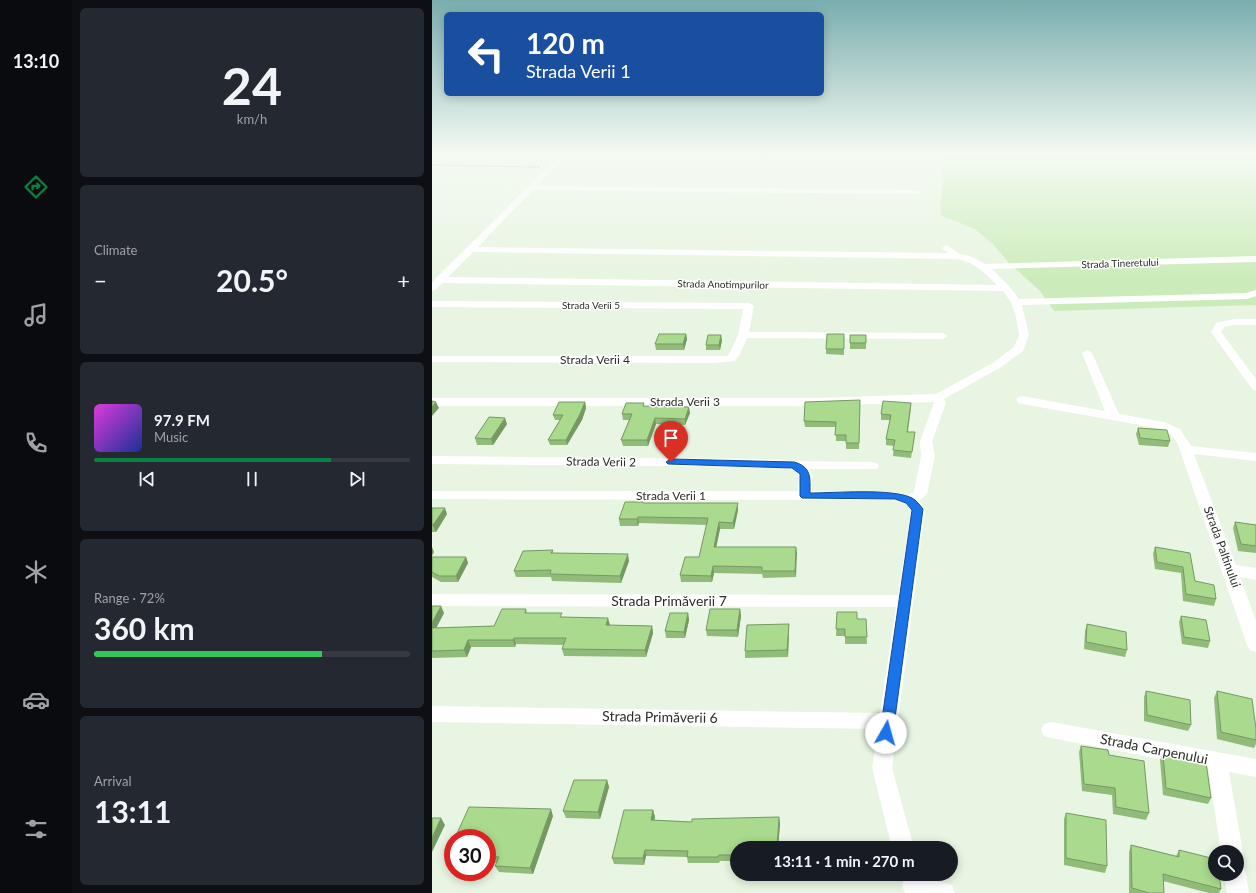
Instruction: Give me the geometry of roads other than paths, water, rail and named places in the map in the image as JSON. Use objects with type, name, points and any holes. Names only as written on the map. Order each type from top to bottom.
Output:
[{"type":"street","points":[[432,288],[523,197]]},
{"type":"street","points":[[946,248],[957,256]]},
{"type":"street","points":[[470,249],[957,256],[967,258],[984,267],[1006,288],[1016,302],[1021,317],[1024,336],[1019,349],[997,365],[938,398],[940,404],[926,441],[928,456],[920,494],[910,500],[918,509],[882,768],[901,841]]},
{"type":"street","name":"Strada Tineretului","points":[[984,267],[1256,259]]},
{"type":"street","name":"Strada Anotimpurilor","points":[[439,280],[1006,288]]},
{"type":"street","points":[[1016,302],[1247,296],[1256,293]]},
{"type":"street","name":"Strada Verii 5","points":[[432,304],[749,306]]},
{"type":"street","name":"Strada Verii 4","points":[[432,359],[731,359],[737,350],[743,335],[749,306]]},
{"type":"street","points":[[1256,322],[1235,322],[1220,325],[1216,332],[1256,387]]},
{"type":"street","points":[[743,335],[943,336]]},
{"type":"street","points":[[1087,353],[1113,416]]},
{"type":"street","name":"Strada Verii 3","points":[[432,402],[814,402],[938,398]]},
{"type":"street","name":"Strada Paltinului","points":[[1022,400],[1160,425],[1176,432],[1186,449],[1256,645]]},
{"type":"street","points":[[1186,449],[1256,457]]},
{"type":"street","name":"Strada Verii 2","points":[[432,460],[763,463],[872,466]]},
{"type":"street","points":[[794,465],[805,474],[805,496]]},
{"type":"street","name":"Strada Verii 1","points":[[432,495],[895,496],[910,500]]},
{"type":"street","points":[[1230,570],[1256,574]]},
{"type":"street","name":"Strada Primăverii 7","points":[[432,600],[905,601]]},
{"type":"street","points":[[880,601],[903,619]]},
{"type":"street","name":"Strada Primăverii 6","points":[[432,714],[888,721]]},
{"type":"street","name":"Strada Carpenului","points":[[1051,730],[1256,768]]},
{"type":"street","points":[[1217,760],[1231,845]]},
{"type":"street","points":[[1236,881],[1238,893]]},
{"type":"street","points":[[913,884],[944,893]]}]
